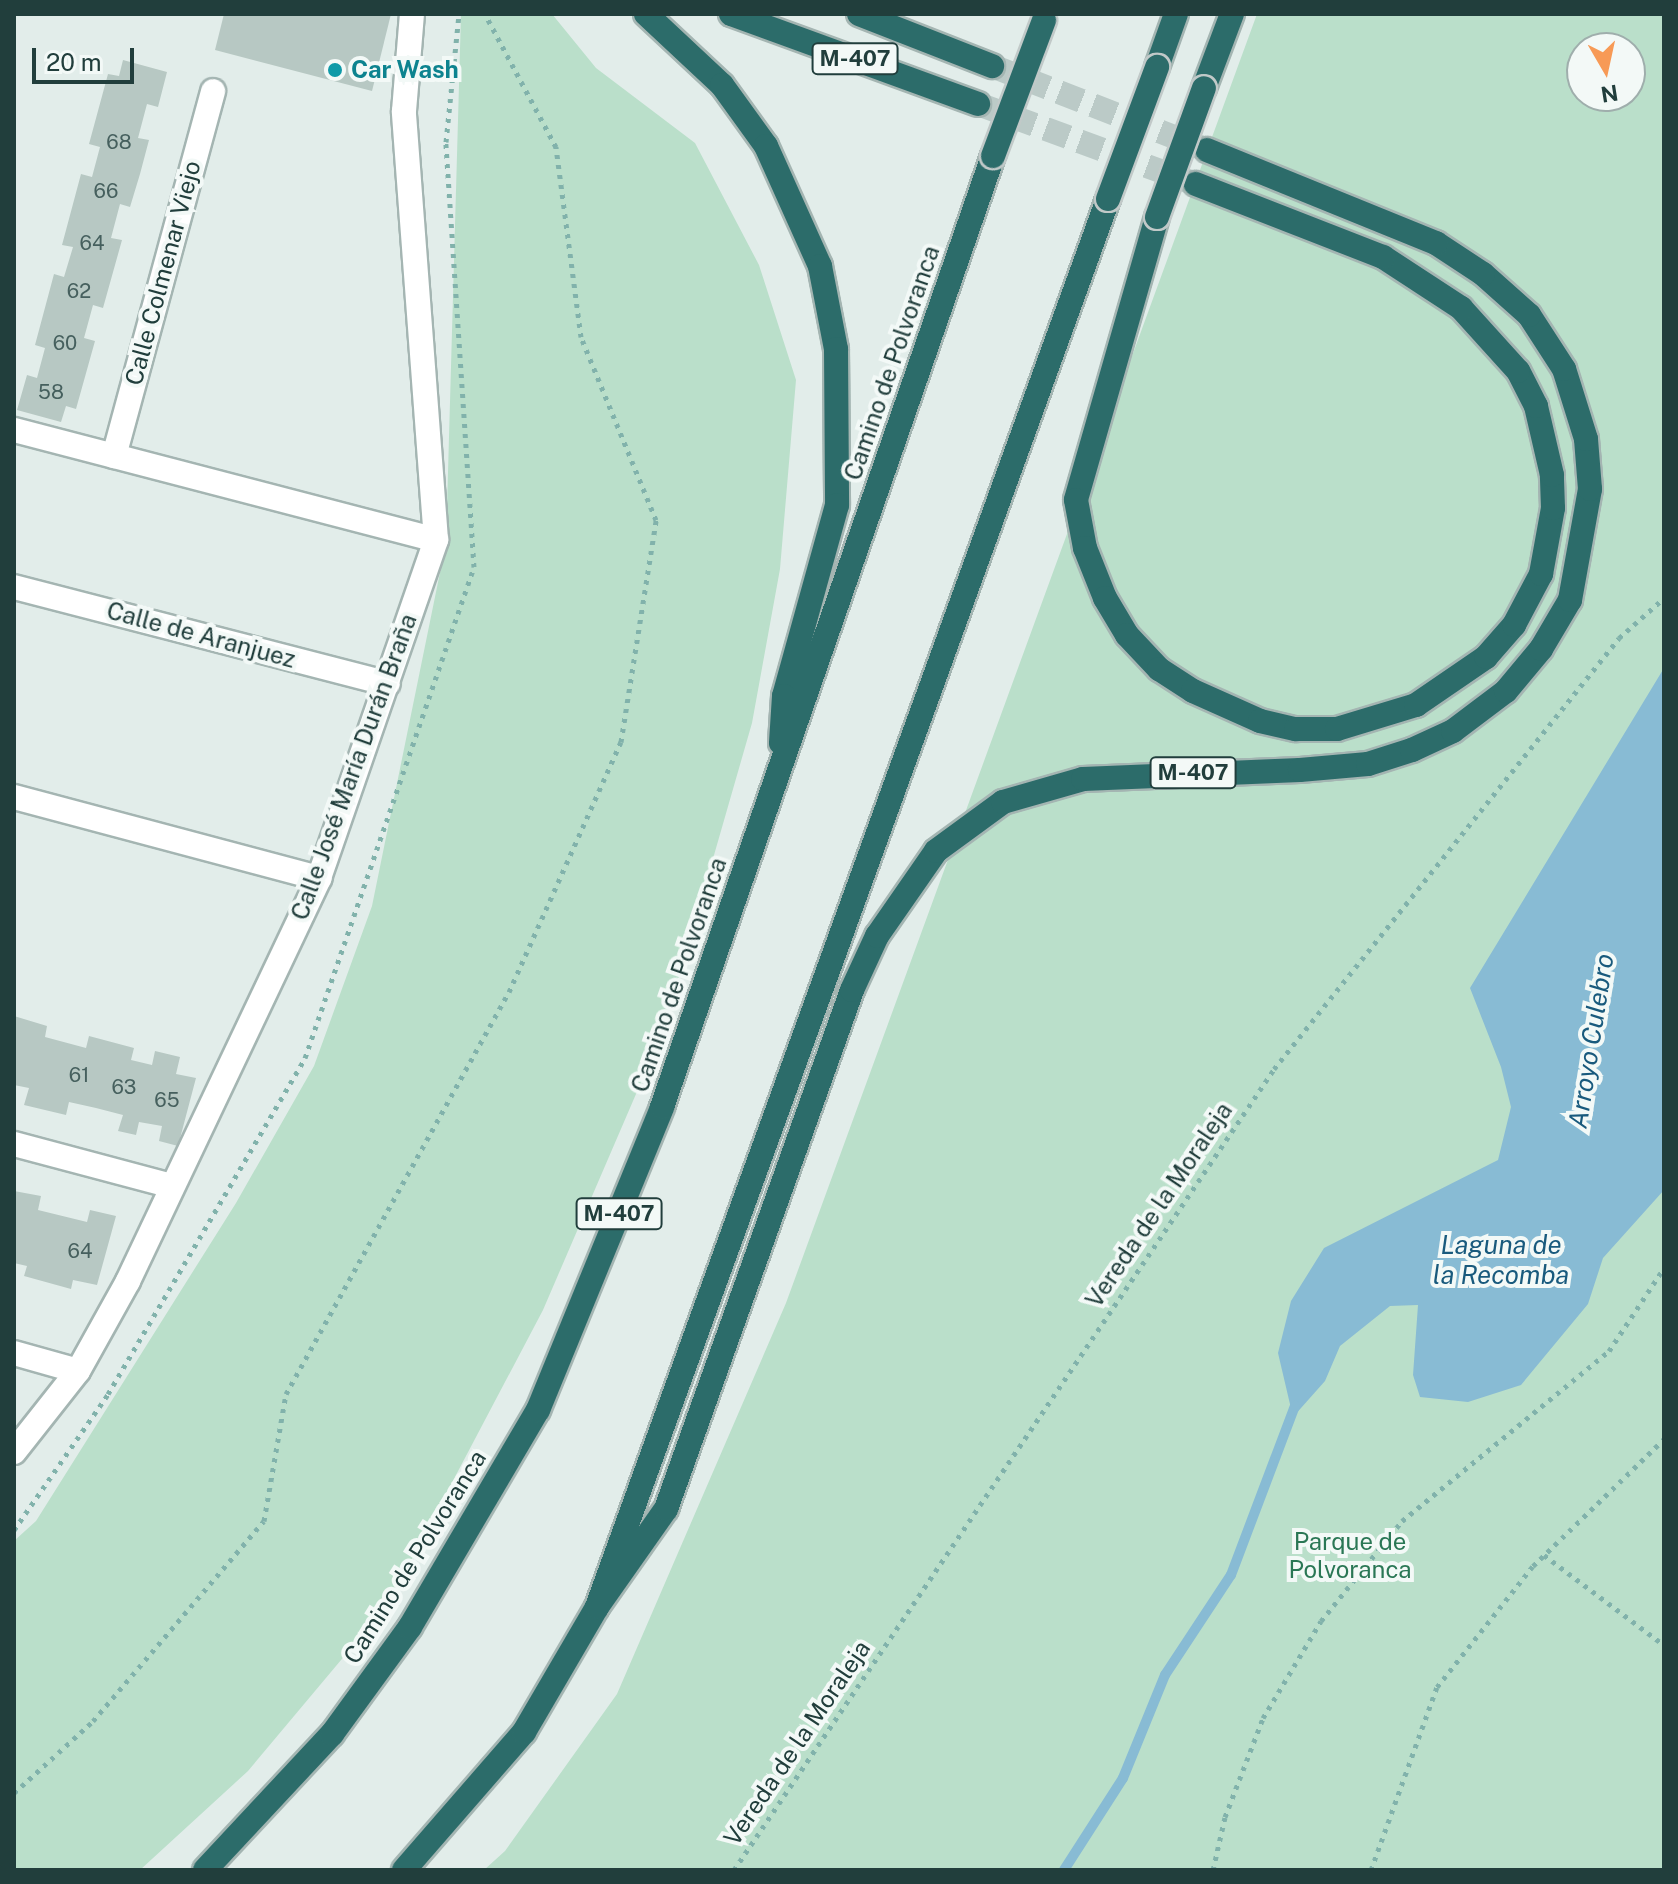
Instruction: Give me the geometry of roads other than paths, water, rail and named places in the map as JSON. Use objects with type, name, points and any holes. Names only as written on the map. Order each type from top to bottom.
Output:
[{"type":"highway","name":"M-407","points":[[646,14],[722,85],[766,146],[820,266],[836,349],[837,505],[784,696],[778,777]]},
{"type":"highway","name":"M-407","points":[[731,14],[978,104]]},
{"type":"highway","name":"M-407","points":[[859,14],[992,66]]},
{"type":"highway","name":"M-407","points":[[597,1607],[1176,14]]},
{"type":"highway","points":[[1196,184],[1383,257],[1461,308],[1518,371],[1536,406],[1552,475],[1553,508],[1541,574],[1514,625],[1486,657],[1416,705],[1337,729],[1296,729],[1260,721],[1193,691],[1159,669],[1127,635],[1105,598],[1085,548],[1076,500],[1157,217],[1232,14]]},
{"type":"highway","name":"Camino de Polvoranca","points":[[205,1870],[332,1734],[410,1627],[538,1410],[662,1107],[993,156],[1045,17]]},
{"type":"highway","name":"M-407","points":[[404,1870],[524,1732],[597,1607],[666,1509],[852,990],[877,936],[936,851],[1003,802],[1083,779],[1300,770],[1368,764],[1412,750],[1453,731],[1506,691],[1541,649],[1570,600],[1589,504],[1586,439],[1564,369],[1529,315],[1483,274],[1436,243],[1207,150]]},
{"type":"street","name":"Calle José María Durán Braña","points":[[14,1452],[78,1371],[172,1186],[319,878],[436,540],[404,111],[412,14]]},
{"type":"street","name":"Calle Colmenar Viejo","points":[[114,456],[213,91]]},
{"type":"street","points":[[14,430],[436,540]]},
{"type":"street","name":"Calle de Aranjuez","points":[[14,587],[388,684]]},
{"type":"street","points":[[14,797],[319,878]]},
{"type":"street","points":[[14,1144],[172,1186]]},
{"type":"street","points":[[14,1353],[78,1371]]},
{"type":"water","name":"Laguna de la Recomba","points":[[1664,668],[1664,1190],[1603,1258],[1588,1304],[1521,1385],[1468,1402],[1420,1397],[1413,1375],[1418,1305],[1390,1306],[1340,1346],[1325,1381],[1293,1417],[1278,1353],[1291,1301],[1324,1248],[1498,1160],[1511,1107],[1501,1067],[1470,988]]},
{"type":"waterway","points":[[1064,1870],[1123,1778],[1165,1675],[1231,1575],[1295,1406]]},
{"type":"tunnel","points":[[992,66],[1207,150]]},
{"type":"tunnel","points":[[978,104],[1196,184]]},
{"type":"place","name":"Car Wash","points":[[335,70]]},
{"type":"water label","name":"Arroyo Culebro","points":[[1591,1041]]},
{"type":"park label","name":"Parque de Polvoranca","points":[[1350,1556]]}]
